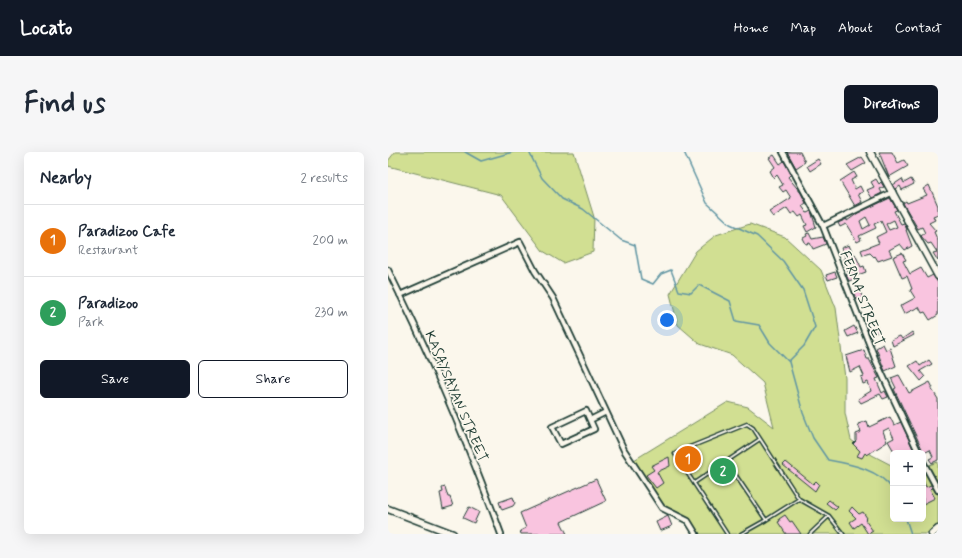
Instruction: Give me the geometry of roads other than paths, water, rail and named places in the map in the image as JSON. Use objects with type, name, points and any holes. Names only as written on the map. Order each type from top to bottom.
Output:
[{"type":"main road","points":[[870,152],[938,276]]},
{"type":"main road","points":[[388,509],[453,534]]},
{"type":"main road","points":[[932,534],[938,529]]},
{"type":"street","name":"FERMA STREET","points":[[783,152],[823,226],[873,354],[918,450]]},
{"type":"street","points":[[823,226],[893,192]]},
{"type":"street","points":[[400,295],[520,242],[535,271],[554,298],[624,450],[662,508],[688,521],[696,534]]},
{"type":"street","name":"KASAYSAYAN STREET","points":[[388,270],[439,376],[472,456],[501,534]]},
{"type":"street","points":[[586,411],[590,420],[594,429],[561,444],[552,427],[586,411]]},
{"type":"street","points":[[590,420],[606,412]]},
{"type":"street","points":[[926,468],[938,490]]},
{"type":"lane","points":[[727,534],[675,454],[685,448],[747,424],[753,428],[799,498],[829,516],[843,534]]},
{"type":"lane","points":[[694,483],[760,439]]},
{"type":"lane","points":[[726,461],[766,520]]},
{"type":"lane","points":[[742,534],[799,498]]},
{"type":"lane","points":[[810,534],[829,516]]},
{"type":"waterway","points":[[465,152],[481,161],[513,152]]},
{"type":"waterway","points":[[529,152],[542,178],[562,199],[583,209],[621,240],[635,245],[641,279],[653,284],[661,274],[671,270],[679,291],[691,293],[699,285],[730,301],[736,321],[759,325],[770,343],[789,362],[803,413],[813,438],[828,460],[846,463],[873,472],[890,486]]},
{"type":"waterway","points":[[684,152],[707,203],[730,224],[757,236],[783,261],[803,290],[815,327],[804,346],[789,361]]},
{"type":"waterway","points":[[907,522],[911,534]]},
{"type":"place","name":"Paradizoo Cafe","points":[[688,459]]},
{"type":"place","name":"Paradizoo","points":[[723,471]]}]
